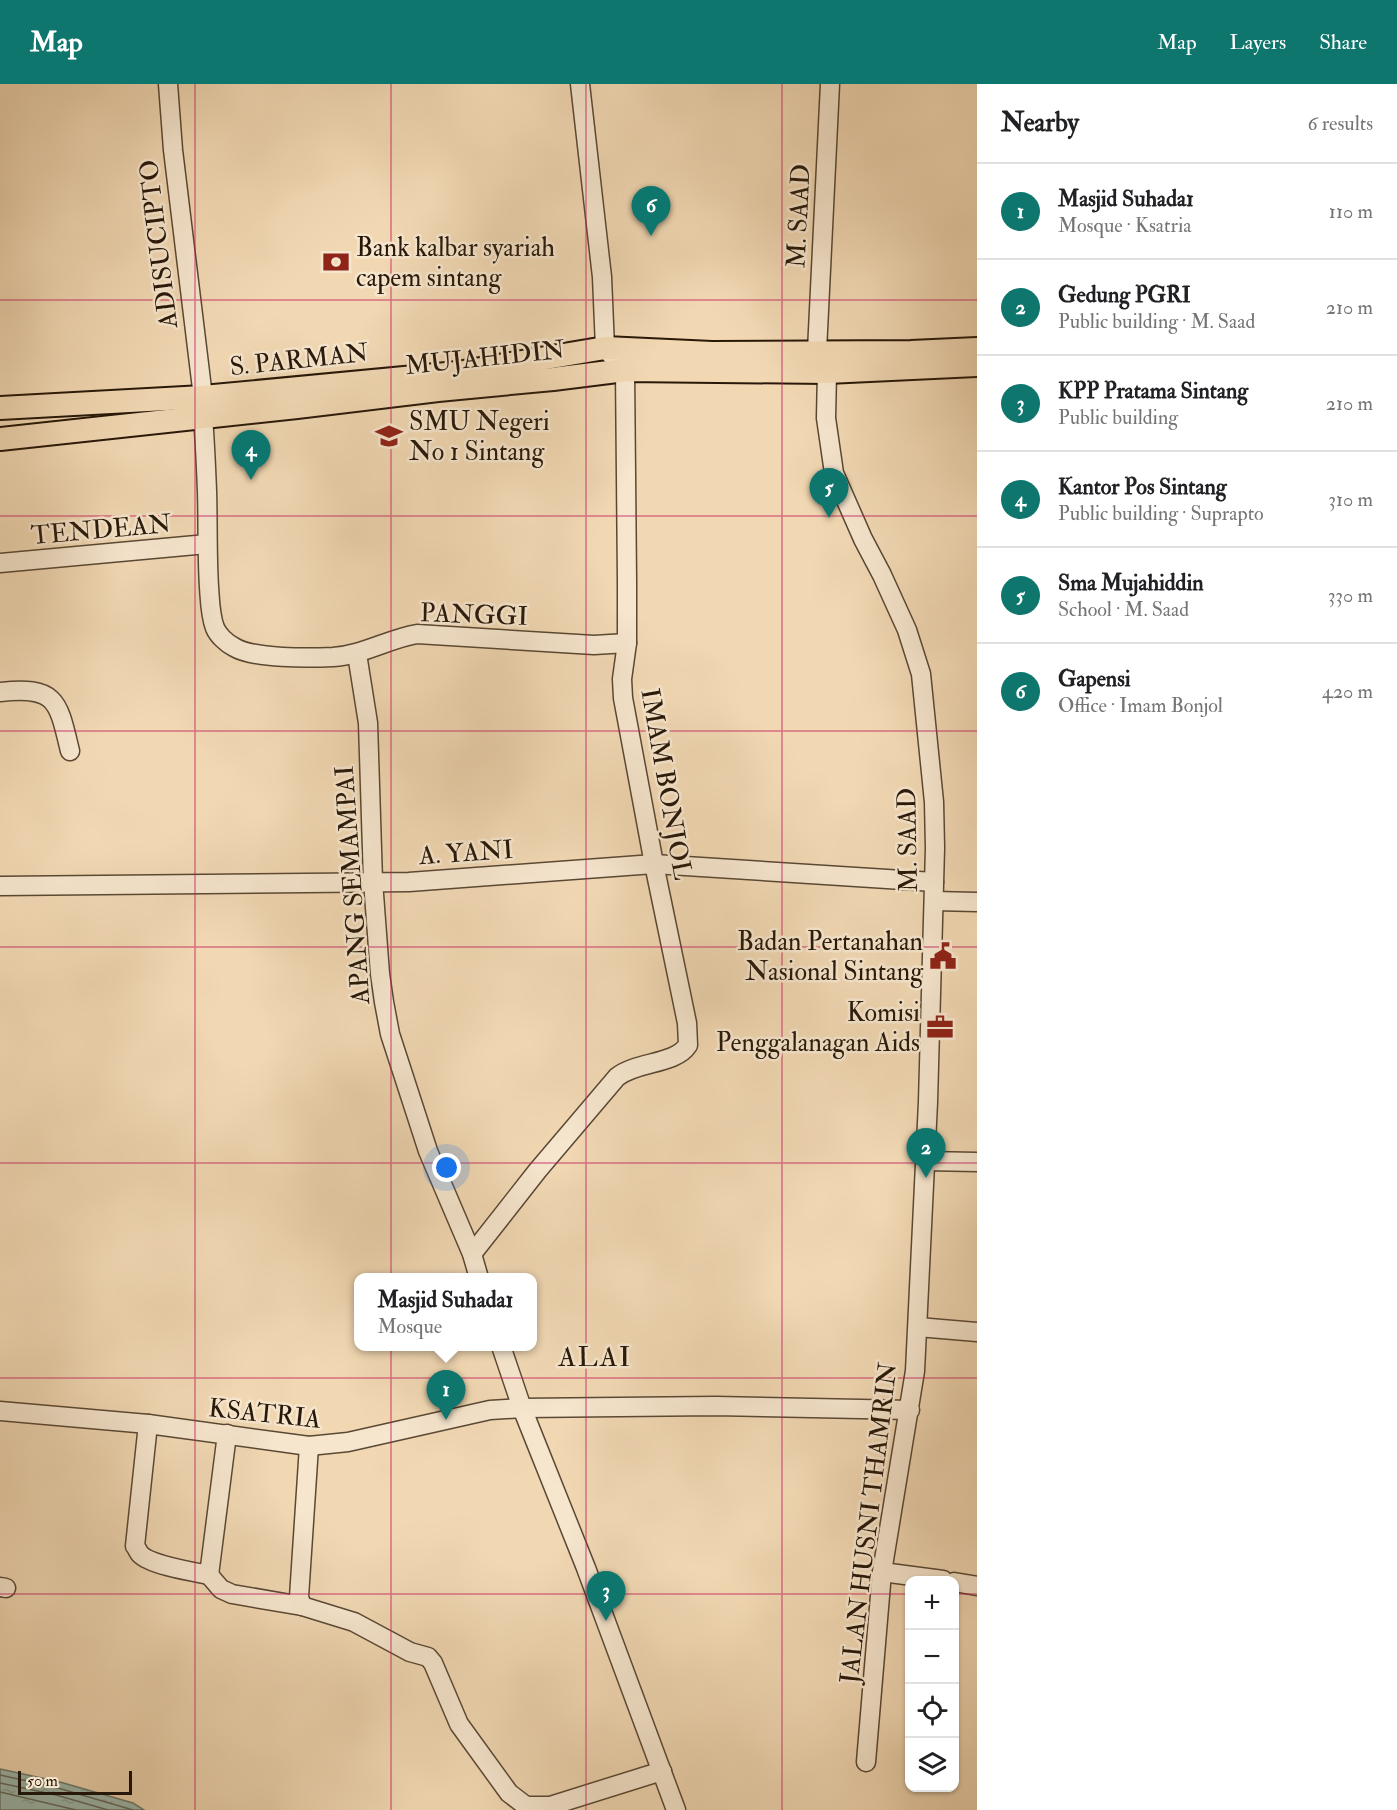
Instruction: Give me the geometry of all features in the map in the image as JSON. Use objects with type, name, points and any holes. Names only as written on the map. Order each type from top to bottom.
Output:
[{"type":"main road","name":"S. PARMAN","points":[[0,408],[203,407],[457,373],[605,348],[712,353],[822,362]]},
{"type":"main road","name":"MUJAHIDIN","points":[[822,362],[911,352],[977,349]]},
{"type":"main road","name":"MUJAHIDIN","points":[[0,439],[203,407],[553,380],[625,370],[822,362],[977,365]]},
{"type":"street","name":"ADISUCIPTO","points":[[168,84],[173,150],[203,407],[207,544]]},
{"type":"street","points":[[580,84],[602,277],[605,348],[625,370]]},
{"type":"street","name":"M. SAAD","points":[[830,84],[822,362],[826,418],[834,473],[907,630],[921,674],[934,792],[934,902],[918,1327]]},
{"type":"street","name":"IMAM BONJOL","points":[[472,1254],[538,1170],[617,1077],[630,1069],[679,1055],[688,1045],[687,1023],[623,698],[622,679],[627,643],[625,370]]},
{"type":"street","name":"PANGGI","points":[[207,544],[210,602],[216,630],[234,648],[248,653],[334,657],[357,654],[401,637],[417,634],[594,645],[627,643]]},
{"type":"street","name":"TENDEAN","points":[[0,563],[207,544]]},
{"type":"street","name":"APANG SEMAMPAI","points":[[357,654],[368,723],[380,974],[390,1034],[428,1151],[472,1254],[478,1273]]},
{"type":"street","points":[[0,692],[18,690],[36,692],[50,697],[61,711],[70,751]]},
{"type":"street","name":"A. YANI","points":[[0,886],[409,882],[654,864],[934,882]]},
{"type":"street","points":[[934,902],[977,902]]},
{"type":"street","points":[[925,1161],[977,1162]]},
{"type":"street","points":[[918,1327],[977,1332]]},
{"type":"street","name":"JALAN HUSNI THAMRIN","points":[[866,1762],[882,1572],[910,1410],[918,1327]]},
{"type":"street","points":[[502,1351],[522,1408],[586,1568],[676,1810]]},
{"type":"street","name":"KSATRIA","points":[[0,1411],[148,1424],[309,1446],[348,1442],[490,1410],[522,1408],[716,1406],[910,1410]]},
{"type":"street","points":[[148,1424],[135,1546],[139,1554],[185,1571],[209,1575],[221,1589],[232,1594],[302,1606],[354,1622],[410,1652],[428,1657],[459,1724],[509,1792],[526,1806],[550,1806],[662,1771]]},
{"type":"street","points":[[209,1575],[227,1434]]},
{"type":"street","points":[[302,1606],[299,1597],[309,1446]]},
{"type":"street","points":[[882,1572],[909,1576]]},
{"type":"street","points":[[959,1583],[977,1586]]},
{"type":"water","points":[[0,1769],[60,1782],[133,1803],[144,1810],[0,1810]]},
{"type":"place","name":"Gapensi","points":[[651,236]]},
{"type":"place","name":"Bank kalbar syariah capem sintang","points":[[336,262]]},
{"type":"place","name":"SMU Negeri No 1 Sintang","points":[[389,436]]},
{"type":"place","name":"Kantor Pos Sintang","points":[[251,480]]},
{"type":"place","name":"Sma Mujahiddin","points":[[829,518]]},
{"type":"place","name":"Badan Pertanahan Nasional Sintang","points":[[943,956]]},
{"type":"place","name":"Komisi Penggalanagan Aids","points":[[940,1027]]},
{"type":"place","name":"Gedung PGRI","points":[[926,1178]]},
{"type":"place","name":"Masjid Suhada1","points":[[446,1420]]},
{"type":"place","name":"KPP Pratama Sintang","points":[[606,1621]]},
{"type":"district","name":"ALAI","points":[[595,1356]]}]
